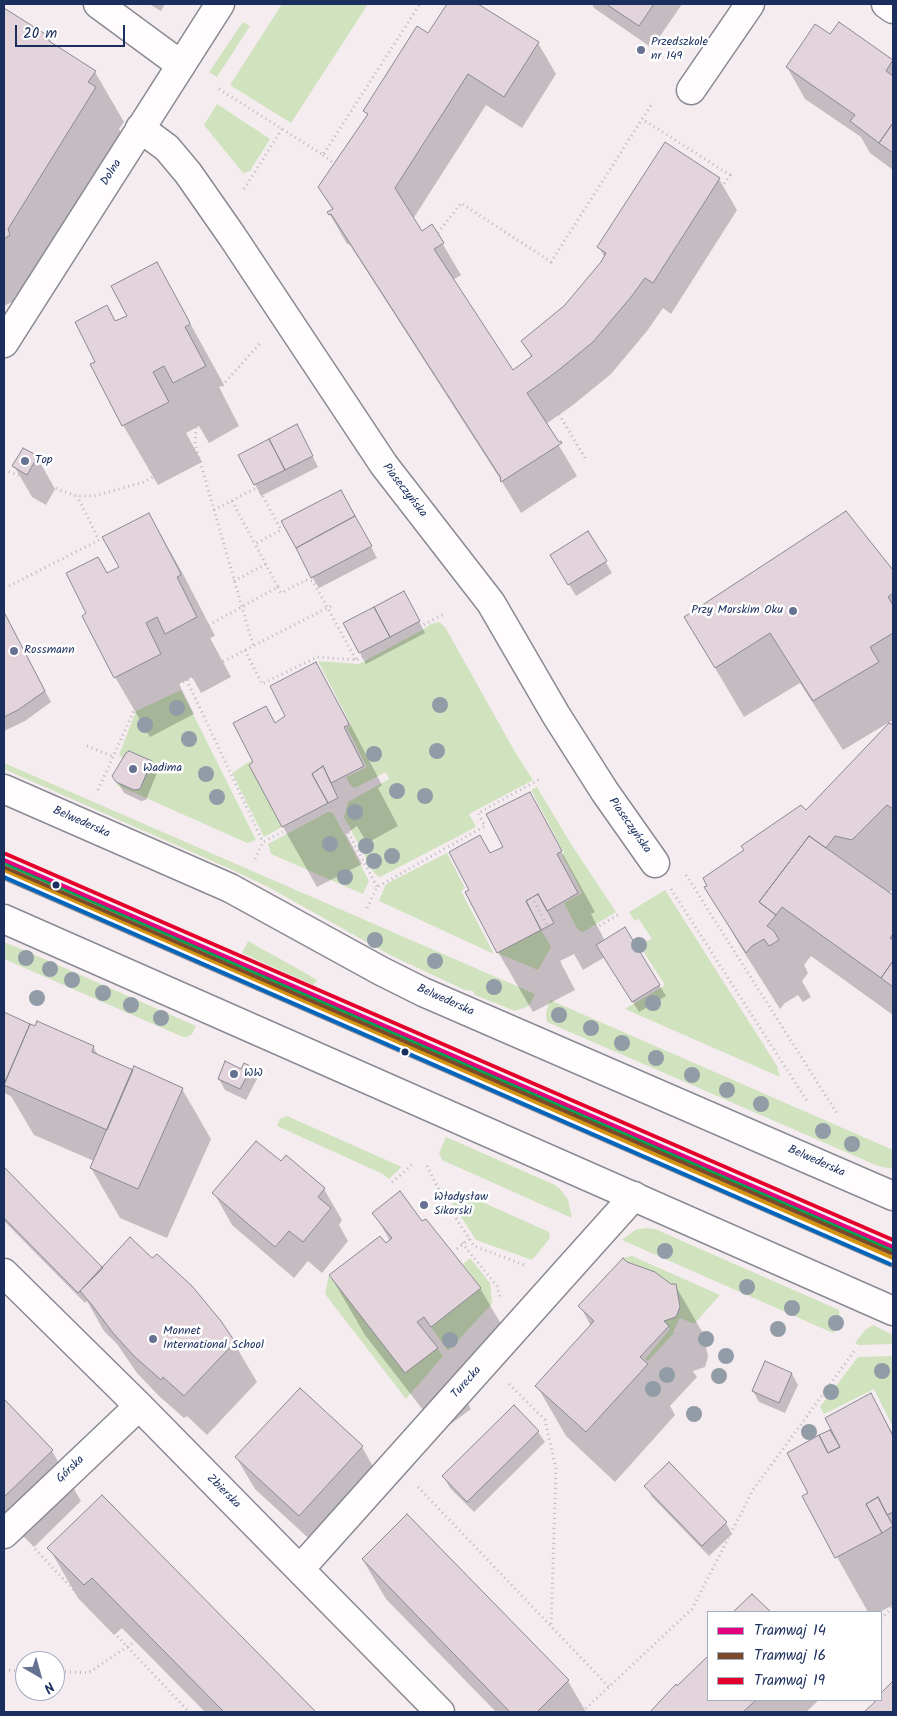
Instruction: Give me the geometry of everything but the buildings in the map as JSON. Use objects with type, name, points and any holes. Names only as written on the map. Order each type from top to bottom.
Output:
[{"type":"street","points":[[98,4],[181,65]]},
{"type":"street","name":"Dolna","points":[[4,343],[220,4]]},
{"type":"street","points":[[691,90],[750,4]]},
{"type":"street","points":[[886,4],[893,9]]},
{"type":"street","name":"Piaseczyńska","points":[[140,128],[167,148],[188,172],[384,465],[491,603],[556,715],[605,792],[655,863]]},
{"type":"street","name":"Belwederska","points":[[4,789],[223,885],[423,992],[893,1196]]},
{"type":"street","points":[[4,919],[893,1311]]},
{"type":"street","name":"Turecka","points":[[300,1569],[634,1196]]},
{"type":"street","name":"Zbierska","points":[[4,1273],[139,1406],[440,1712]]},
{"type":"street","name":"Górska","points":[[8,1530],[139,1406]]},
{"type":"lane","points":[[4,870],[893,1258]]},
{"type":"path","points":[[323,155],[420,4]]},
{"type":"path","points":[[219,89],[334,163]]},
{"type":"path","points":[[438,233],[461,203],[551,262],[653,102]]},
{"type":"path","points":[[547,390],[630,323],[730,175],[642,118]]},
{"type":"path","points":[[244,189],[282,129]]},
{"type":"path","points":[[630,300],[641,308]]},
{"type":"path","points":[[253,646],[195,444],[196,428],[202,414],[221,388],[264,338]]},
{"type":"path","points":[[182,378],[202,414]]},
{"type":"path","points":[[542,383],[585,458]]},
{"type":"path","points":[[4,470],[77,496],[94,496],[144,482],[198,452]]},
{"type":"path","points":[[214,510],[258,487],[280,530],[255,544]]},
{"type":"path","points":[[9,586],[99,540],[77,496]]},
{"type":"path","points":[[232,501],[281,593],[306,580],[313,580],[357,660]]},
{"type":"path","points":[[234,581],[266,564]]},
{"type":"path","points":[[263,842],[174,653],[207,626],[278,587]]},
{"type":"path","points":[[98,790],[136,706],[333,605]]},
{"type":"path","points":[[245,650],[262,684],[317,657],[357,660],[444,614]]},
{"type":"path","points":[[87,746],[112,756]]},
{"type":"path","points":[[367,908],[377,887],[485,826],[478,813],[540,779]]},
{"type":"path","points":[[255,859],[263,842],[334,805],[377,887]]},
{"type":"path","points":[[655,863],[808,1101]]},
{"type":"path","points":[[686,875],[838,1115]]},
{"type":"path","points":[[532,897],[564,956]]},
{"type":"path","points":[[559,962],[584,935],[621,913]]},
{"type":"path","points":[[392,1182],[413,1164]]},
{"type":"path","points":[[427,1166],[446,1203],[474,1246],[514,1261]]},
{"type":"path","points":[[457,1248],[469,1239]]},
{"type":"path","points":[[462,1244],[497,1286],[500,1302]]},
{"type":"path","points":[[582,1712],[692,1609],[757,1484],[856,1350]]},
{"type":"path","points":[[486,1362],[545,1420],[556,1469],[551,1627]]},
{"type":"path","points":[[395,1463],[609,1687]]},
{"type":"path","points":[[8,1530],[128,1647],[190,1712]]},
{"type":"path","points":[[882,1618],[893,1606]]},
{"type":"path","points":[[65,1672],[88,1672],[128,1647],[146,1633]]},
{"type":"path","points":[[788,1712],[800,1701]]},
{"type":"green space","points":[[282,4],[368,4],[291,123],[230,85]]},
{"type":"green space","points":[[243,22],[250,26],[217,77],[209,72]]},
{"type":"green space","points":[[217,104],[270,139],[250,171],[243,173],[204,125]]},
{"type":"green space","points":[[439,622],[445,627],[515,752],[533,780],[469,814],[476,827],[380,877],[374,873],[344,817],[348,802],[389,779],[386,772],[355,788],[351,786],[346,777],[367,767],[347,728],[351,725],[318,661],[359,664],[431,624]]},
{"type":"green space","points":[[181,690],[256,840],[247,843],[117,785],[116,782],[134,790],[139,789],[151,762],[130,751],[123,758],[119,755],[136,711]]},
{"type":"green space","points":[[252,760],[253,762],[249,765],[282,827],[264,837],[232,773]]},
{"type":"green space","points":[[4,763],[535,994],[529,1006],[515,1011],[475,995],[473,991],[465,990],[390,955],[268,887],[4,769]]},
{"type":"green space","points":[[537,787],[571,844],[616,912],[583,932],[578,930],[564,903],[582,893],[562,855],[564,853],[531,790]]},
{"type":"green space","points":[[328,812],[333,813],[369,881],[363,894],[271,854],[268,844]]},
{"type":"green space","points":[[447,853],[465,888],[461,891],[494,954],[379,901],[386,884]]},
{"type":"green space","points":[[665,890],[777,1066],[780,1077],[625,1009],[665,985],[639,945],[652,939],[639,919],[635,921],[629,912]]},
{"type":"green space","points":[[541,930],[551,947],[538,970],[497,953]]},
{"type":"green space","points":[[248,941],[317,980],[313,985],[242,953]]},
{"type":"green space","points":[[4,942],[196,1026],[192,1034],[183,1037],[4,959]]},
{"type":"green space","points":[[550,1000],[893,1150],[893,1169],[878,1166],[547,1022],[546,1013]]},
{"type":"green space","points":[[287,1116],[402,1167],[389,1179],[383,1174],[277,1126],[280,1119]]},
{"type":"green space","points":[[446,1137],[555,1185],[568,1200],[572,1218],[442,1160],[439,1153]]},
{"type":"green space","points":[[460,1192],[549,1232],[550,1238],[532,1260],[476,1240],[450,1200]]},
{"type":"green space","points":[[655,1229],[839,1310],[840,1323],[833,1333],[622,1240],[635,1230]]},
{"type":"green space","points":[[632,1256],[720,1295],[694,1324],[680,1318],[674,1333],[648,1361],[645,1359],[670,1329],[664,1321],[676,1316],[680,1307],[676,1284],[671,1284],[655,1272],[627,1262],[623,1258]]},
{"type":"green space","points":[[470,1258],[490,1283],[492,1303],[448,1351],[431,1327],[481,1288],[463,1264]]},
{"type":"green space","points":[[329,1275],[405,1373],[437,1348],[443,1356],[406,1399],[325,1294]]},
{"type":"green space","points":[[873,1325],[893,1335],[893,1344],[859,1345],[855,1343],[865,1330]]},
{"type":"green space","points":[[893,1356],[893,1427],[874,1389],[824,1414],[820,1407],[858,1357]]},
{"type":"tram line","name":"19","points":[[6,854],[893,1240]]},
{"type":"tram line","name":"14","points":[[4,860],[893,1247]]},
{"type":"tram line","name":"16","points":[[4,867],[891,1253]]},
{"type":"transit line","points":[[7,864],[893,1251]]},
{"type":"transit line","points":[[4,870],[893,1258]]},
{"type":"transit line","points":[[4,877],[890,1264]]},
{"type":"place","name":"Przedszkole nr 149","points":[[641,50]]},
{"type":"place","name":"Top","points":[[25,461]]},
{"type":"place","name":"Przy Morskim Oku","points":[[793,611]]},
{"type":"place","name":"Rossmann","points":[[14,651]]},
{"type":"place","name":"Wadima","points":[[133,769]]},
{"type":"place","name":"WW","points":[[234,1074]]},
{"type":"place","name":"Władysław Sikorski","points":[[424,1205]]},
{"type":"place","name":"Monnet International School","points":[[153,1339]]}]
